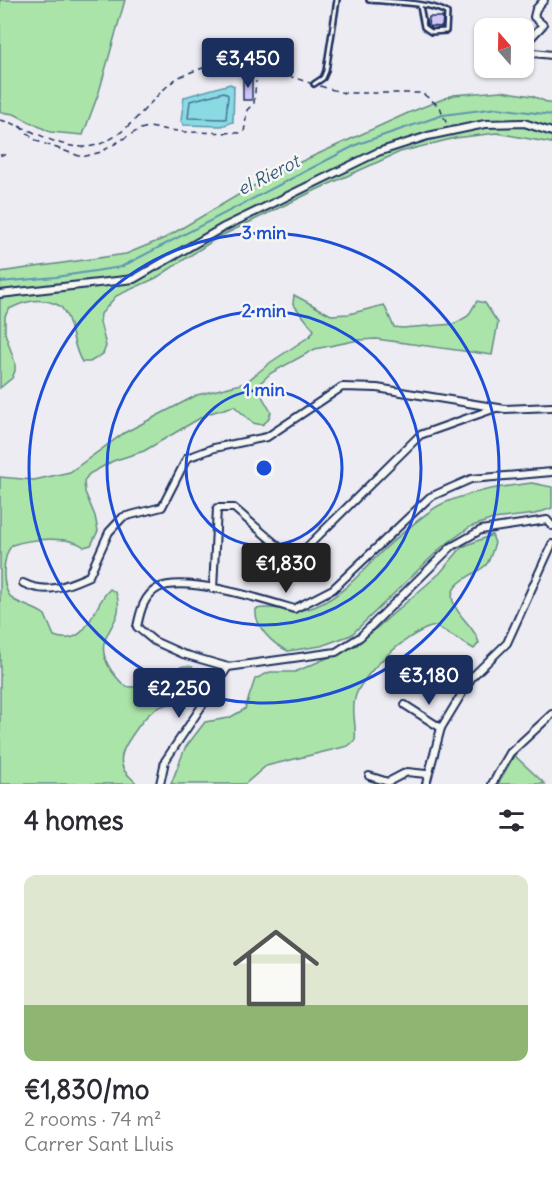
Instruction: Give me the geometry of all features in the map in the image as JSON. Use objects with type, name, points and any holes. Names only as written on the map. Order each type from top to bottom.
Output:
[{"type":"street","points":[[534,34],[543,25],[534,17],[536,9],[544,0]]},
{"type":"street","points":[[534,53],[552,55]]},
{"type":"street","points":[[0,294],[134,279],[222,228],[378,153],[428,136],[485,124],[524,123],[552,132]]},
{"type":"street","points":[[23,583],[36,590],[58,589],[89,576],[109,532],[123,517],[162,507],[187,458],[214,448],[267,437],[342,387],[377,388],[497,407],[552,406]]},
{"type":"street","points":[[213,589],[217,508],[234,508],[286,553],[301,553],[420,435],[497,407]]},
{"type":"street","points":[[552,472],[471,479],[430,496],[333,589],[294,609],[257,598],[184,584],[158,588],[142,604],[137,627],[164,646],[228,667],[336,652],[360,637],[451,546],[481,530],[547,520],[552,526]]},
{"type":"street","points":[[426,784],[426,774],[441,728],[472,677],[507,643],[552,544]]},
{"type":"street","points":[[160,784],[165,761],[228,667]]},
{"type":"street","points":[[405,705],[441,728]]},
{"type":"street","points":[[492,784],[510,753],[552,714]]},
{"type":"street","points":[[369,776],[388,782],[407,772],[426,774]]},
{"type":"lane","points":[[314,84],[323,78],[326,71],[337,0]]},
{"type":"lane","points":[[369,0],[420,6],[447,13],[446,31],[430,32],[424,27],[420,6]]},
{"type":"path","points":[[0,120],[18,125],[42,138],[66,145],[84,147],[99,143],[125,128],[172,82],[184,74],[247,57],[286,75],[344,93],[418,92],[426,95],[440,107],[448,126]]},
{"type":"path","points":[[18,125],[27,136],[82,157],[100,152],[140,129],[244,133],[248,110],[254,103],[256,81]]},
{"type":"path","points":[[0,155],[5,155],[8,151]]},
{"type":"green space","points":[[0,0],[125,0],[99,92],[83,135],[50,132],[14,114],[0,112]]},
{"type":"green space","points":[[501,91],[532,96],[552,104],[552,143],[497,133],[455,138],[400,152],[316,190],[217,238],[156,278],[116,296],[101,314],[100,322],[106,346],[103,354],[90,362],[82,362],[78,355],[68,319],[60,306],[41,301],[28,302],[9,309],[5,316],[5,333],[15,363],[15,371],[12,378],[0,388],[0,272],[126,254],[165,238],[274,174],[408,113],[453,95]]},
{"type":"green space","points":[[294,295],[331,315],[349,314],[384,305],[394,327],[402,328],[454,324],[468,316],[477,301],[485,303],[498,323],[492,355],[376,339],[315,349],[271,373],[259,384],[263,398],[271,412],[268,420],[262,425],[253,423],[234,406],[207,414],[144,451],[113,461],[89,474],[84,481],[85,492],[95,516],[98,531],[91,545],[84,547],[69,541],[49,539],[12,545],[6,557],[4,573],[9,595],[14,600],[45,615],[54,636],[66,638],[82,631],[110,589],[116,593],[119,605],[103,647],[111,670],[120,681],[133,687],[181,667],[191,667],[200,674],[205,690],[197,704],[173,703],[156,709],[136,730],[125,747],[121,762],[125,772],[137,784],[0,784],[0,477],[34,480],[70,472],[124,433],[197,395],[245,383],[310,336],[314,330],[293,304]]},
{"type":"green space","points":[[532,483],[552,487],[552,508],[535,514],[493,519],[470,527],[442,547],[351,635],[321,646],[288,651],[270,639],[261,628],[256,609],[298,610],[314,607],[326,601],[346,587],[391,543],[436,507],[475,493]]},
{"type":"green space","points":[[492,535],[495,543],[488,563],[462,580],[453,590],[454,604],[477,637],[479,643],[474,649],[436,626],[426,629],[388,654],[359,688],[354,703],[355,740],[348,746],[266,766],[245,784],[171,784],[185,748],[205,722],[229,718],[245,709],[255,679],[270,672],[295,672],[357,645],[440,573],[462,547]]},
{"type":"green space","points":[[515,756],[545,784],[498,784]]},
{"type":"water","points":[[230,84],[234,86],[233,122],[222,126],[184,125],[181,121],[184,97]]},
{"type":"building","points":[[429,17],[443,17],[442,27],[428,26]]},
{"type":"building","points":[[246,77],[252,77],[252,100],[243,100],[243,80],[246,80]]},
{"type":"waterway","name":"el Rierot","points":[[0,282],[56,277],[121,267],[358,144],[443,115],[497,108],[552,115]]}]
